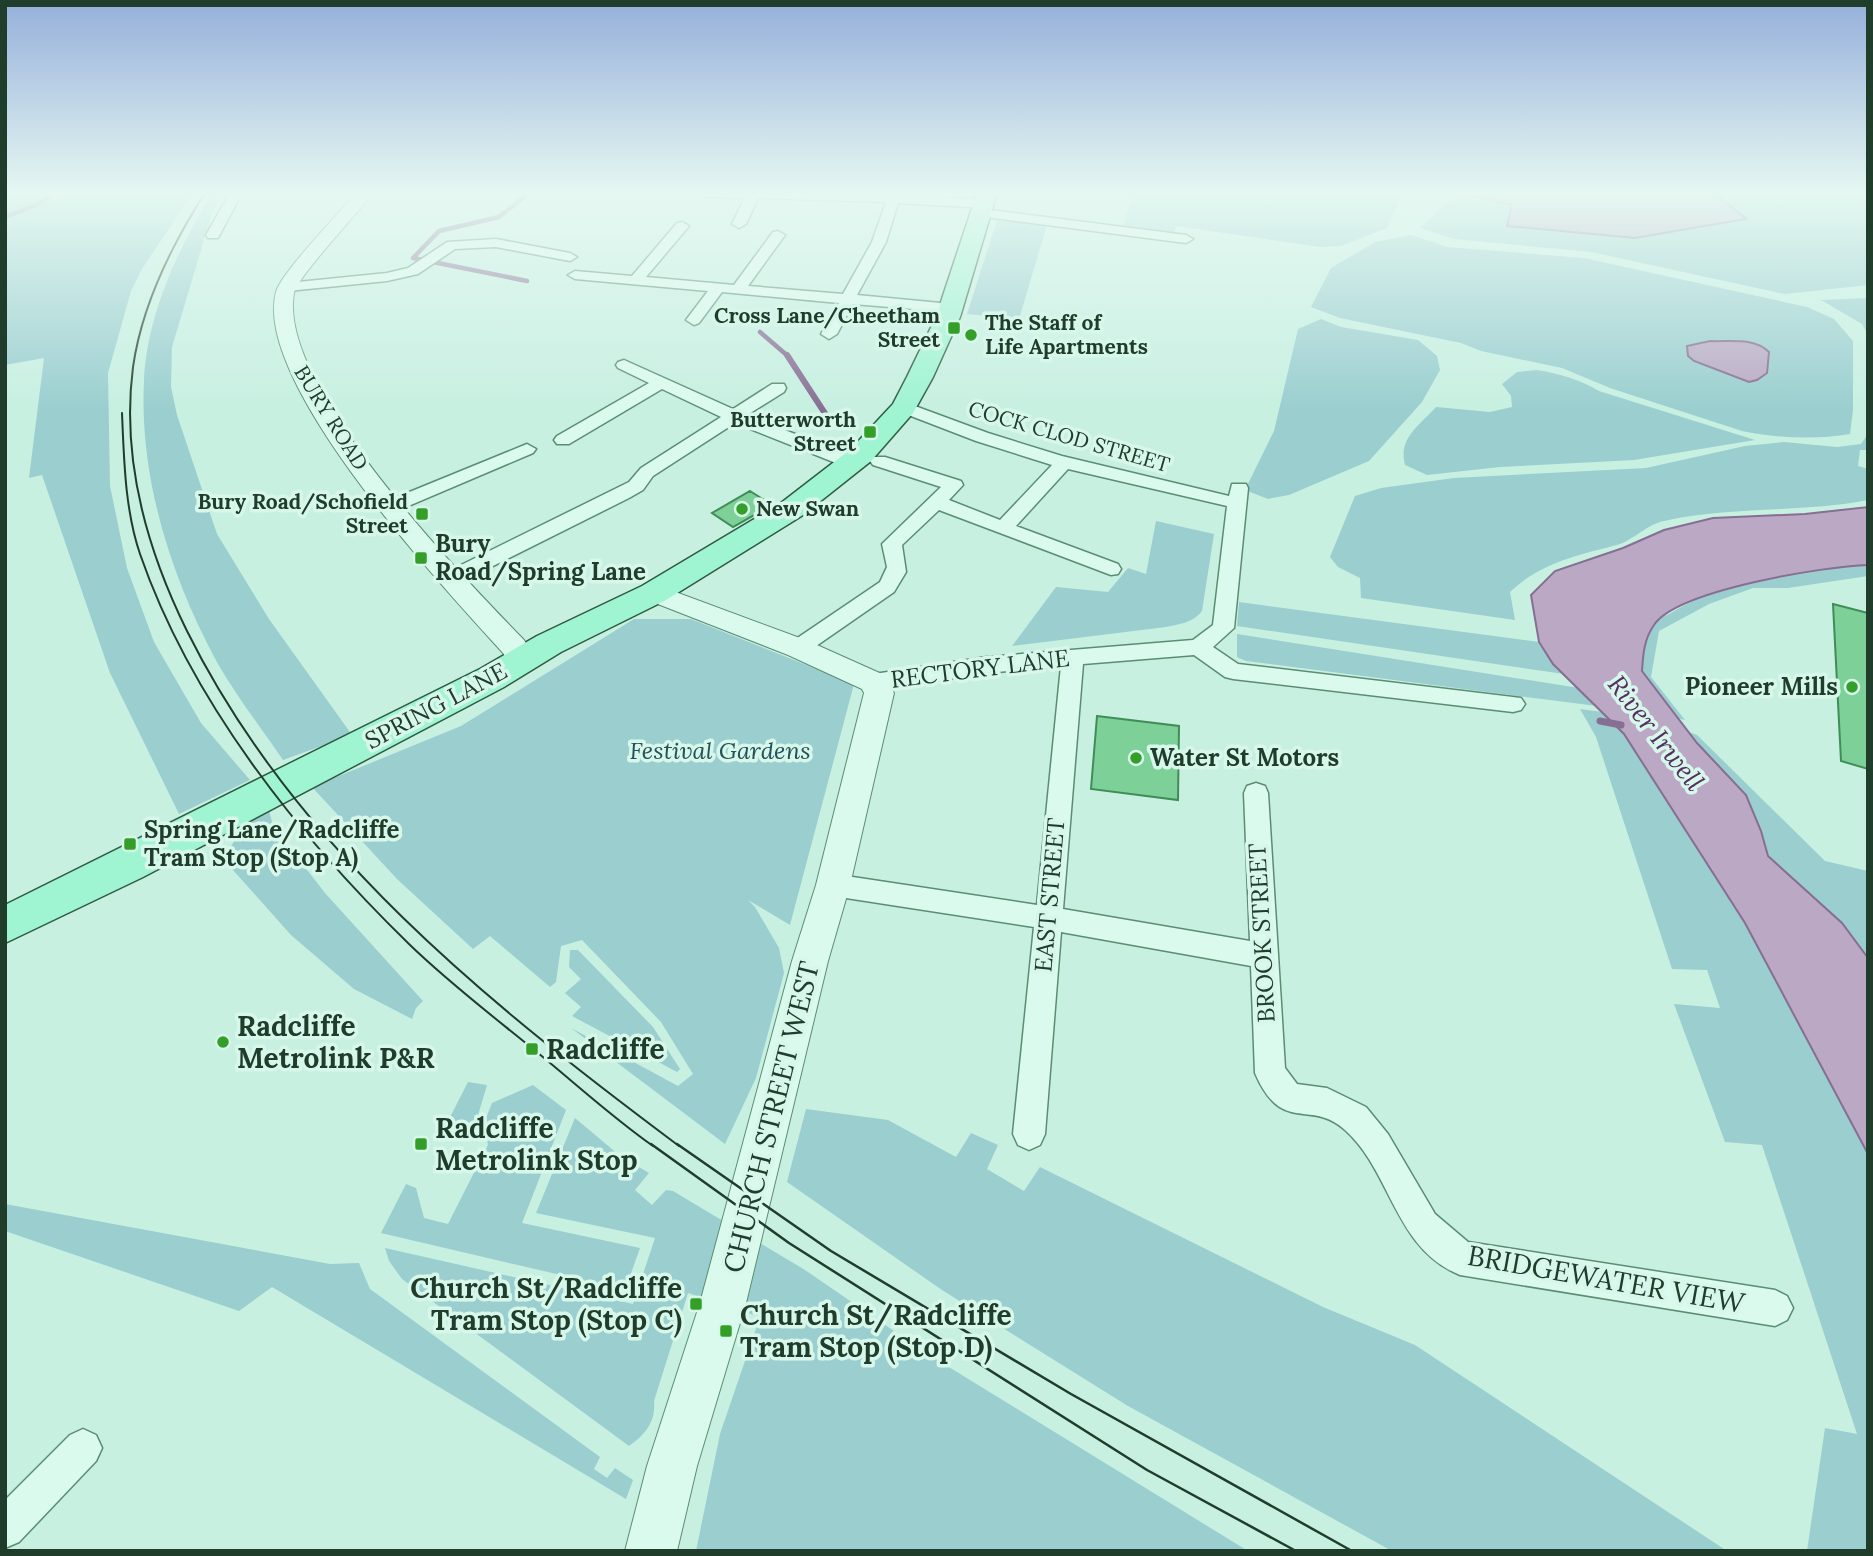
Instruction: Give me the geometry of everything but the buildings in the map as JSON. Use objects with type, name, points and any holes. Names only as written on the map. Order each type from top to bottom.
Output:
[{"type":"main road","name":"SPRING LANE","points":[[5,925],[128,865],[447,701],[521,659],[654,593],[866,462],[904,407],[951,308],[965,266]]},
{"type":"street","points":[[288,287],[306,266]]},
{"type":"street","points":[[288,287],[353,282],[413,271],[421,266]]},
{"type":"street","points":[[638,279],[649,266]]},
{"type":"street","points":[[738,289],[755,266]]},
{"type":"street","points":[[829,334],[865,266]]},
{"type":"street","points":[[575,275],[951,308]]},
{"type":"street","points":[[694,320],[719,286]]},
{"type":"street","name":"BURY ROAD","points":[[288,287],[282,305],[283,323],[303,379],[337,435],[392,506],[514,647],[521,659]]},
{"type":"street","points":[[624,365],[733,416],[866,462],[954,485],[892,544],[898,570],[887,587],[798,648]]},
{"type":"street","points":[[563,440],[661,383]]},
{"type":"street","points":[[452,578],[636,486],[642,476],[778,388]]},
{"type":"street","name":"COCK CLOD STREET","points":[[904,407],[961,432],[1155,486],[1231,495],[1223,628],[1198,647]]},
{"type":"street","points":[[392,506],[527,449]]},
{"type":"street","points":[[1003,528],[1065,461]]},
{"type":"street","points":[[936,502],[1111,569]]},
{"type":"street","name":"RECTORY LANE","points":[[654,593],[798,648],[874,682],[987,665],[1198,647]]},
{"type":"street","points":[[1198,647],[1233,671],[1513,704]]},
{"type":"street","name":"EAST STREET","points":[[1029,1134],[1073,657]]},
{"type":"street","name":"CHURCH STREET WEST","points":[[651,1551],[672,1466],[723,1303],[810,961],[833,885],[879,693],[874,682]]},
{"type":"street","name":"BROOK STREET","points":[[1256,793],[1262,956],[1270,1073]]},
{"type":"street","points":[[833,885],[944,900],[1262,956]]},
{"type":"street","name":"BRIDGEWATER VIEW","points":[[1270,1073],[1289,1098],[1327,1103],[1355,1118],[1377,1145],[1423,1226],[1460,1258],[1775,1308]]},
{"type":"street","points":[[5,1528],[83,1448]]},
{"type":"green space","points":[[5,266],[144,266],[131,291],[108,373],[110,486],[127,568],[154,642],[201,723],[250,780],[179,814],[110,673],[42,475],[29,478],[44,358],[5,365]]},
{"type":"green space","points":[[174,266],[196,266],[172,347],[171,387],[177,415],[217,534],[269,619],[352,735],[283,760],[241,701],[201,631],[173,562],[153,490],[147,454],[144,380],[151,331]]},
{"type":"green space","points":[[982,266],[1035,266],[1019,319],[967,314]]},
{"type":"green space","points":[[1335,266],[1619,266],[1807,307],[1834,319],[1853,341],[1853,410],[1850,434],[1796,437],[1742,431],[1610,388],[1562,368],[1481,351],[1461,343],[1340,318],[1311,307],[1331,268]],"holes":[[[1710,341],[1745,341],[1757,380],[1749,382],[1694,361],[1687,346]]]},
{"type":"green space","points":[[1654,266],[1868,266],[1868,285],[1785,294]]},
{"type":"green space","points":[[1868,298],[1868,335],[1862,324],[1821,300]]},
{"type":"green space","points":[[1321,319],[1341,327],[1418,340],[1437,356],[1440,370],[1422,402],[1369,461],[1289,495],[1268,499],[1245,490],[1274,431],[1298,329]]},
{"type":"green space","points":[[1537,370],[1569,377],[1599,391],[1755,440],[1634,460],[1500,467],[1427,475],[1405,465],[1404,447],[1407,440],[1436,407],[1490,412],[1512,407],[1511,396],[1502,384],[1517,372]]},
{"type":"green space","points":[[1868,434],[1868,450],[1860,450],[1858,466],[1868,469],[1868,500],[1817,507],[1715,513],[1658,523],[1623,543],[1560,561],[1522,582],[1510,592],[1515,620],[1361,598],[1360,578],[1338,567],[1330,557],[1355,496],[1381,488],[1454,478],[1646,468],[1745,446],[1784,442],[1837,447],[1861,444]]},
{"type":"green space","points":[[1156,521],[1214,534],[1202,611],[1198,615],[1186,622],[1166,627],[1012,646],[1056,587],[1108,592],[1128,568],[1146,574]]},
{"type":"green space","points":[[1852,565],[1868,565],[1868,576],[1788,588],[1753,588],[1709,604],[1659,631],[1651,677],[1685,720],[1677,718],[1642,671],[1646,641],[1654,625],[1661,618],[1691,602],[1735,585]]},
{"type":"green space","points":[[1239,602],[1539,642],[1553,664],[1564,674],[1237,626]]},
{"type":"green space","name":"Festival Gardens","points":[[634,619],[691,619],[854,684],[790,925],[748,900],[779,948],[784,973],[756,1078],[725,1144],[571,1028],[678,1086],[693,1074],[661,1022],[582,940],[561,946],[556,982],[550,987],[490,936],[473,949],[397,879],[312,787],[461,726]]},
{"type":"green space","points":[[1237,634],[1579,688],[1597,706],[1246,661],[1237,657]]},
{"type":"green space","points":[[1580,709],[1602,712],[1624,734],[1745,923],[1868,1154],[1868,1551],[1807,1551],[1825,1428],[1857,1434],[1762,1145],[1725,1142],[1674,1004],[1720,1008],[1707,970],[1672,969],[1596,737]]},
{"type":"green space","points":[[1689,732],[1697,735],[1825,861],[1868,871],[1868,958],[1842,923],[1768,856],[1761,831]]},
{"type":"green space","points":[[268,806],[273,826],[325,893],[423,1001],[416,1008],[412,1019],[354,989],[291,935],[224,860],[242,830]]},
{"type":"green space","points":[[570,950],[578,950],[653,1027],[680,1069],[677,1072],[572,1016],[581,1007],[565,993],[581,979],[569,967]]},
{"type":"green space","points":[[468,1082],[487,1085],[473,1132],[444,1129]]},
{"type":"green space","points":[[533,1085],[566,1110],[522,1223],[640,1248],[625,1290],[381,1233],[406,1184],[416,1188],[424,1218],[448,1224],[488,1145],[484,1123],[492,1103]]},
{"type":"green space","points":[[806,1109],[888,1120],[956,1157],[971,1133],[998,1145],[987,1169],[1024,1191],[1040,1167],[1323,1307],[1415,1345],[1727,1551],[1392,1551],[1128,1406],[942,1290],[787,1182]]},
{"type":"green space","points":[[575,1118],[619,1155],[649,1173],[635,1190],[652,1205],[666,1190],[673,1191],[805,1270],[926,1353],[1248,1551],[696,1551],[720,1434],[760,1317],[688,1293],[654,1401],[651,1422],[629,1446],[402,1279],[389,1261],[385,1248],[633,1304],[655,1238],[536,1213]]},
{"type":"green space","points":[[5,1204],[330,1264],[359,1263],[370,1289],[600,1457],[594,1469],[607,1478],[615,1468],[633,1480],[626,1499],[272,1287],[239,1311],[5,1231]]},
{"type":"water","points":[[1710,341],[1741,341],[1763,347],[1769,352],[1767,373],[1749,382],[1694,361],[1688,356],[1687,346]]},
{"type":"water","name":"River Irwell","points":[[1868,507],[1868,565],[1788,575],[1691,601],[1668,612],[1654,625],[1646,641],[1642,671],[1697,743],[1746,795],[1768,856],[1842,923],[1868,958],[1868,1154],[1745,923],[1624,734],[1553,664],[1539,642],[1531,595],[1555,571],[1623,548],[1664,530],[1713,518],[1805,514]]},
{"type":"waterway","points":[[451,266],[527,281]]},
{"type":"waterway","points":[[760,332],[787,356]]},
{"type":"waterway","points":[[787,356],[828,418]]},
{"type":"waterway","name":"River Irwell","points":[[1600,721],[1621,725]]},
{"type":"tram line","points":[[165,266],[143,321],[133,367],[130,401],[134,470],[140,503],[160,569],[187,631],[231,710],[283,783],[340,852],[402,917],[468,978],[537,1036],[679,1146]]},
{"type":"tram line","points":[[122,413],[128,502],[140,554],[162,609],[188,662],[218,714],[252,764],[327,858],[409,944],[472,1000],[653,1146]]},
{"type":"tram line","points":[[651,1144],[789,1243],[1147,1470],[1296,1551]]},
{"type":"tram line","points":[[677,1144],[831,1251],[1071,1394],[1352,1551]]},
{"type":"place","name":"Cross Lane/Cheetham Street","points":[[954,328]]},
{"type":"place","name":"The Staff of Life Apartments","points":[[971,335]]},
{"type":"place","name":"Butterworth Street","points":[[870,432]]},
{"type":"place","name":"New Swan","points":[[742,509]]},
{"type":"place","name":"Bury Road/Schofield Street","points":[[422,514]]},
{"type":"place","name":"Bury Road/Spring Lane","points":[[421,558]]},
{"type":"place","name":"Pioneer Mills","points":[[1852,687]]},
{"type":"place","name":"Water St Motors","points":[[1136,758]]},
{"type":"place","name":"Spring Lane/Radcliffe Tram Stop (Stop A)","points":[[130,844]]},
{"type":"place","name":"Radcliffe Metrolink P&R","points":[[223,1042]]},
{"type":"place","name":"Radcliffe","points":[[532,1049]]},
{"type":"place","name":"Radcliffe Metrolink Stop","points":[[421,1144]]},
{"type":"place","name":"Church St/Radcliffe Tram Stop (Stop C)","points":[[696,1304]]},
{"type":"place","name":"Church St/Radcliffe Tram Stop (Stop D)","points":[[726,1331]]}]
